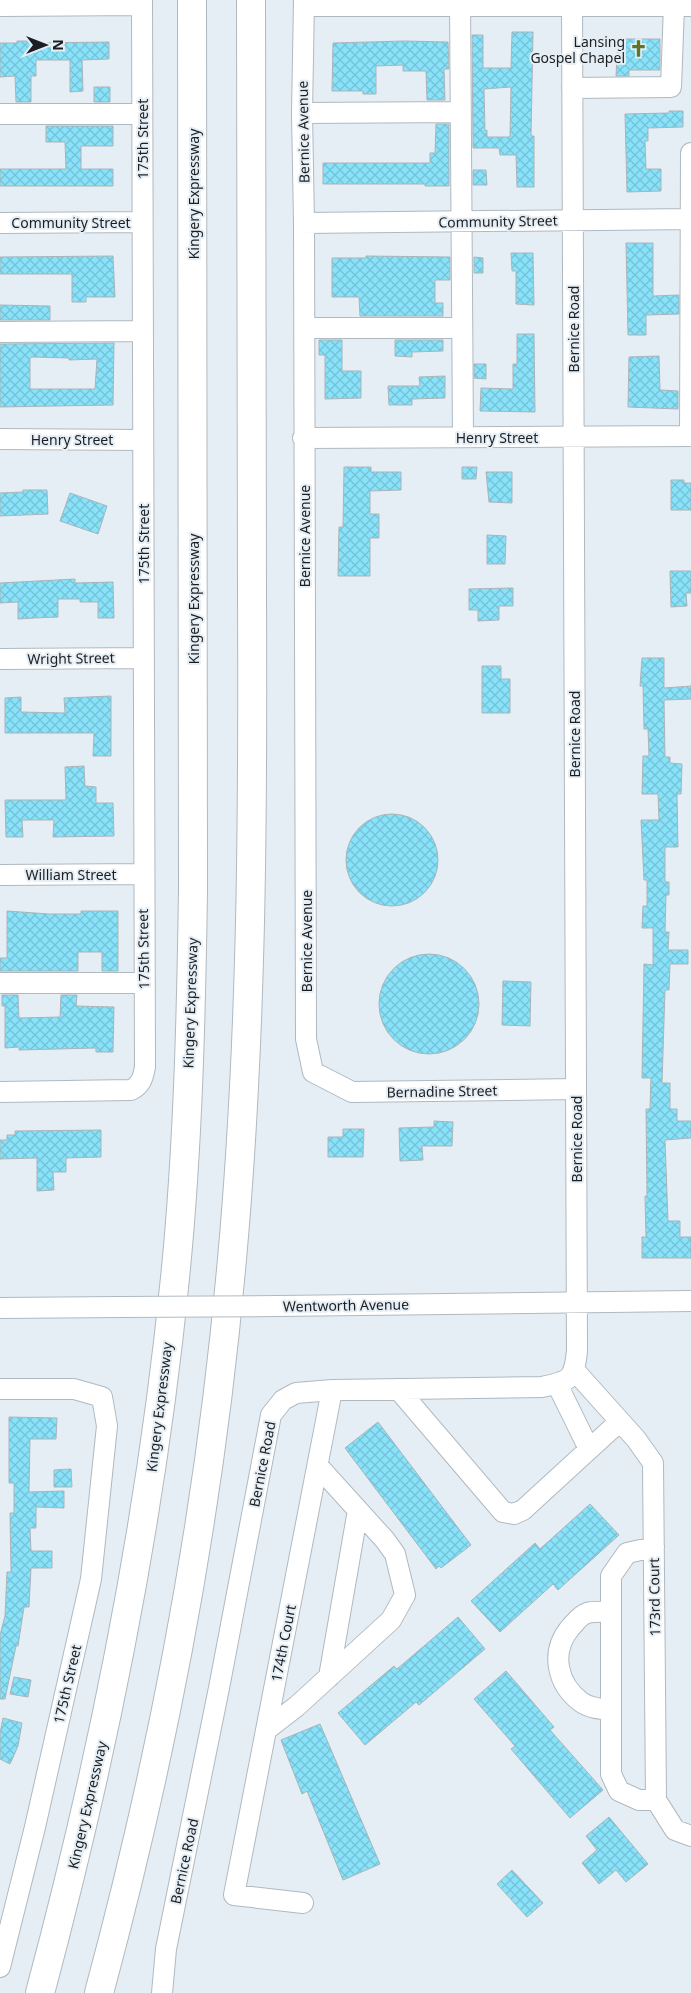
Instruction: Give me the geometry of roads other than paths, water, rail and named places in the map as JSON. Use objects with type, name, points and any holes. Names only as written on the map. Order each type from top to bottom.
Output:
[{"type":"highway","name":"Kingery Expressway","points":[[40,1993],[94,1780],[126,1626],[160,1405],[178,1249],[191,1024],[193,882],[192,0]]},
{"type":"highway","points":[[99,1993],[146,1811],[187,1604],[217,1402],[236,1211],[248,1007],[253,785],[251,0]]},
{"type":"street","points":[[0,6],[142,3]]},
{"type":"street","name":"175th Street","points":[[0,1092],[122,1091],[138,1086],[142,1080],[145,1067],[142,3]]},
{"type":"street","points":[[304,3],[683,5],[671,87],[572,88]]},
{"type":"street","name":"Bernice Avenue","points":[[304,3],[302,114],[304,223],[306,1039],[313,1072]]},
{"type":"street","points":[[460,3],[463,437]]},
{"type":"street","name":"Bernice Road","points":[[162,1993],[166,1949],[219,1688],[271,1415],[283,1400],[296,1393],[332,1390],[542,1387],[557,1384],[567,1379],[575,1371],[576,1089],[572,3]]},
{"type":"street","points":[[302,114],[460,112]]},
{"type":"street","points":[[0,114],[142,114]]},
{"type":"street","points":[[690,436],[691,153]]},
{"type":"street","name":"Community Street","points":[[304,223],[690,219]]},
{"type":"street","name":"Community Street","points":[[0,223],[142,222]]},
{"type":"street","points":[[304,328],[462,328]]},
{"type":"street","points":[[0,332],[143,331]]},
{"type":"street","name":"Henry Street","points":[[304,438],[690,436]]},
{"type":"street","name":"Henry Street","points":[[0,439],[143,440]]},
{"type":"street","name":"Wright Street","points":[[0,659],[143,658]]},
{"type":"street","name":"William Street","points":[[0,875],[143,874]]},
{"type":"street","points":[[0,983],[144,983]]},
{"type":"street","name":"Bernadine Street","points":[[313,1072],[352,1092],[576,1089]]},
{"type":"street","name":"Wentworth Avenue","points":[[0,1308],[691,1301]]},
{"type":"street","name":"173rd Court","points":[[575,1371],[636,1439],[653,1463],[656,1800]]},
{"type":"street","points":[[557,1384],[589,1450]]},
{"type":"street","name":"175th Street","points":[[0,1389],[74,1389],[102,1397],[108,1426],[91,1579],[35,1827],[0,1967]]},
{"type":"street","points":[[398,1389],[489,1497],[507,1513],[514,1514],[523,1510],[619,1422]]},
{"type":"street","name":"174th Court","points":[[303,1903],[234,1895],[332,1390]]},
{"type":"street","points":[[266,1730],[329,1677],[392,1620],[405,1595],[395,1554],[318,1466]]},
{"type":"street","points":[[329,1677],[358,1510]]},
{"type":"street","points":[[654,1547],[627,1553],[611,1576],[611,1774],[619,1791],[639,1800],[656,1800],[674,1830],[691,1836]]},
{"type":"street","points":[[610,1612],[585,1614],[563,1636],[558,1674],[569,1690],[582,1703],[611,1710]]},
{"type":"place","name":"Lansing Gospel Chapel","points":[[639,49]]}]
